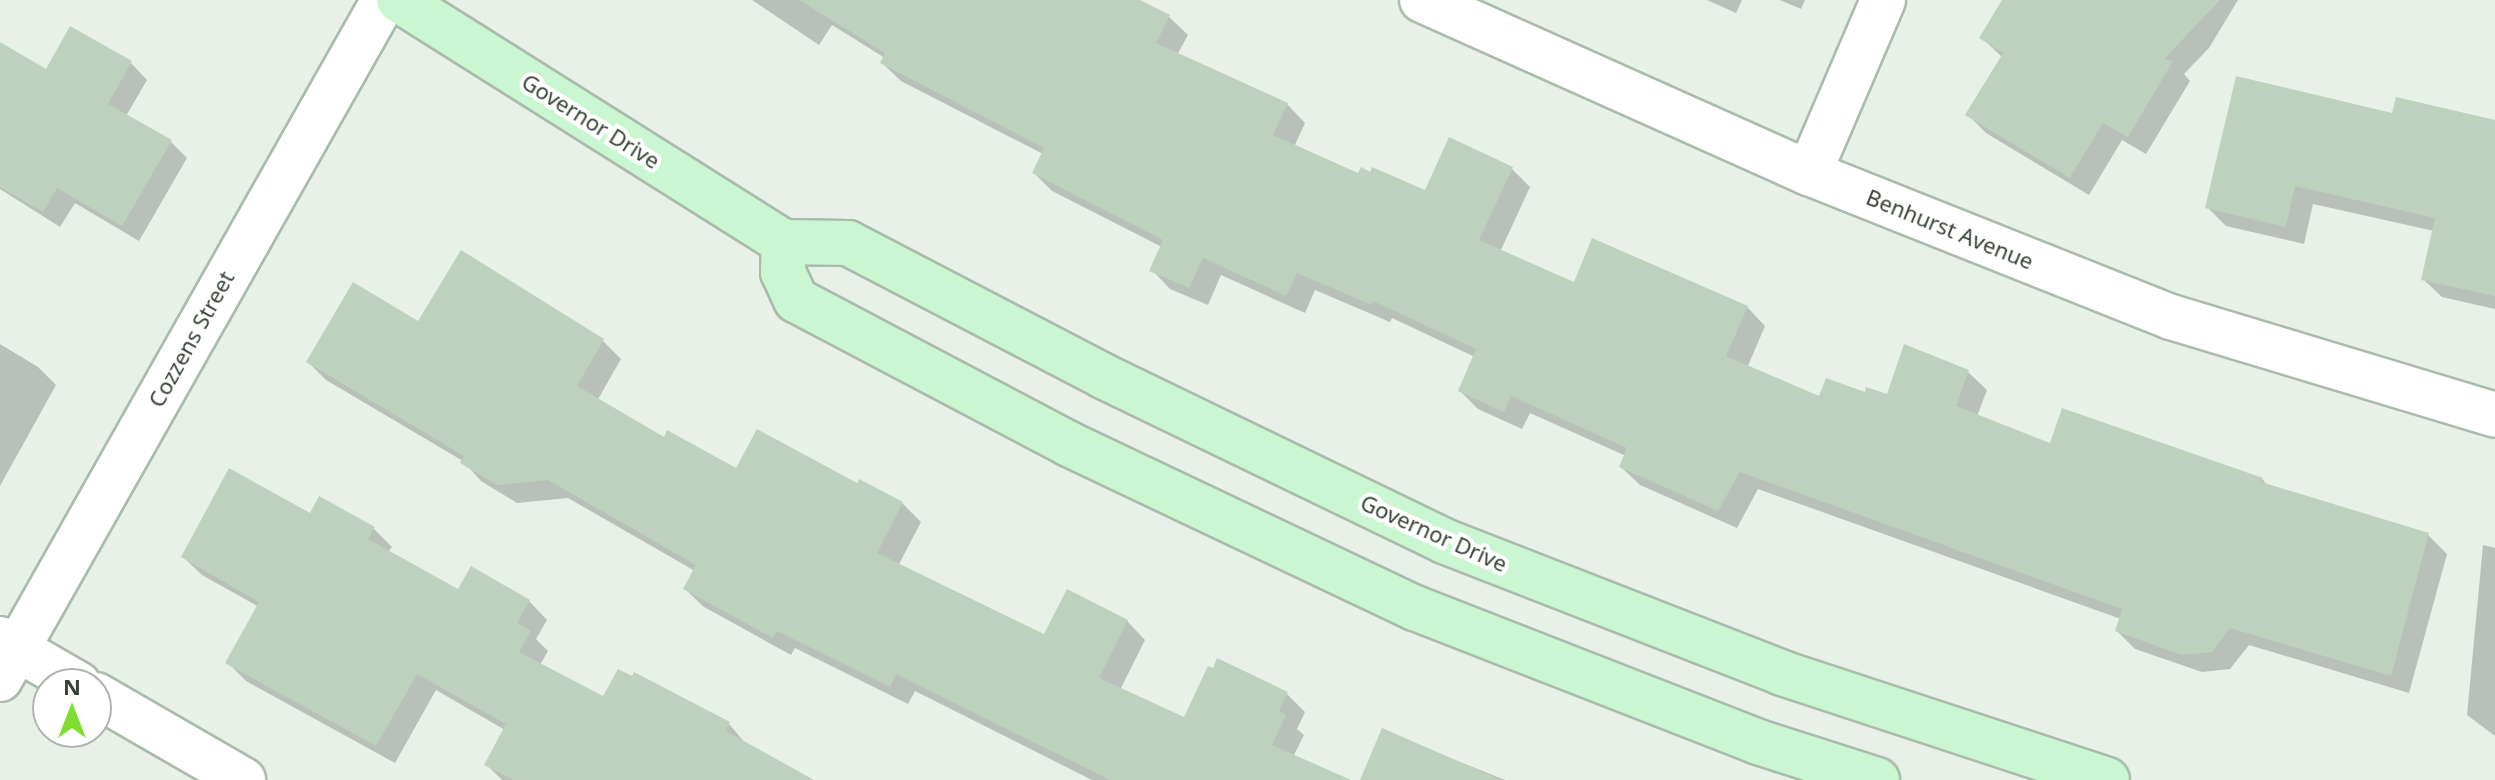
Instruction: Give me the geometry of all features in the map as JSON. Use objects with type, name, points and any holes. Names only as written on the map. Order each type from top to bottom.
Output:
[{"type":"main road","name":"Governor Drive","points":[[399,0],[784,242],[848,243],[1103,376],[1444,541],[1782,673],[2107,780]]},
{"type":"main road","points":[[784,242],[783,272],[796,300],[1069,444],[1415,608],[1758,742],[1877,780]]},
{"type":"street","name":"Cozzens Street","points":[[6,656],[384,0]]},
{"type":"street","name":"Benhurst Avenue","points":[[1422,0],[1809,173],[2171,317],[2495,415]]},
{"type":"street","points":[[1809,173],[1883,0]]},
{"type":"street","points":[[6,656],[37,668]]},
{"type":"street","points":[[112,704],[243,780]]},
{"type":"building","points":[[799,0],[1140,0],[1170,15],[1156,43],[1288,103],[1273,135],[1358,173],[1361,167],[1370,172],[1372,167],[1425,190],[1449,137],[1513,167],[1479,240],[1574,282],[1592,238],[1748,306],[1726,356],[1819,396],[1826,378],[1865,392],[1866,387],[1887,394],[1904,344],[1969,370],[1956,406],[2050,443],[2062,408],[2263,478],[2261,482],[2429,533],[2391,676],[2230,628],[2212,652],[2182,655],[2115,631],[2122,609],[1740,472],[1718,511],[1619,467],[1627,448],[1511,396],[1504,412],[1458,391],[1476,349],[1373,301],[1372,305],[1297,273],[1286,296],[1203,258],[1189,288],[1149,271],[1163,240],[1032,173],[1044,148],[880,63],[885,53]]},
{"type":"building","points":[[2002,0],[2220,0],[2164,59],[2173,61],[2128,137],[2103,123],[2070,178],[1965,115],[2003,53],[1979,38]]},
{"type":"building","points":[[70,26],[132,61],[108,104],[172,140],[122,226],[57,188],[43,212],[0,187],[0,42],[46,69]]},
{"type":"building","points":[[2236,76],[2392,113],[2396,97],[2495,120],[2495,296],[2421,280],[2435,218],[2295,186],[2286,227],[2205,208]]},
{"type":"building","points":[[461,250],[604,339],[577,386],[664,437],[667,430],[736,468],[757,429],[857,483],[859,479],[903,502],[877,553],[1044,634],[1067,589],[1128,620],[1099,678],[1184,717],[1208,666],[1213,668],[1217,658],[1288,692],[1279,711],[1286,715],[1272,745],[1351,780],[1110,780],[896,674],[890,687],[777,631],[773,638],[683,589],[696,565],[548,480],[497,485],[460,463],[464,456],[306,362],[353,282],[418,321]]},
{"type":"building","points":[[229,468],[310,513],[319,496],[375,527],[368,539],[458,589],[471,566],[530,600],[517,623],[531,631],[519,652],[603,696],[618,669],[632,676],[634,672],[730,722],[726,731],[814,780],[514,780],[484,765],[506,724],[417,674],[376,746],[225,663],[259,602],[181,557]]},
{"type":"building","points":[[1382,728],[1501,780],[1360,780]]}]
